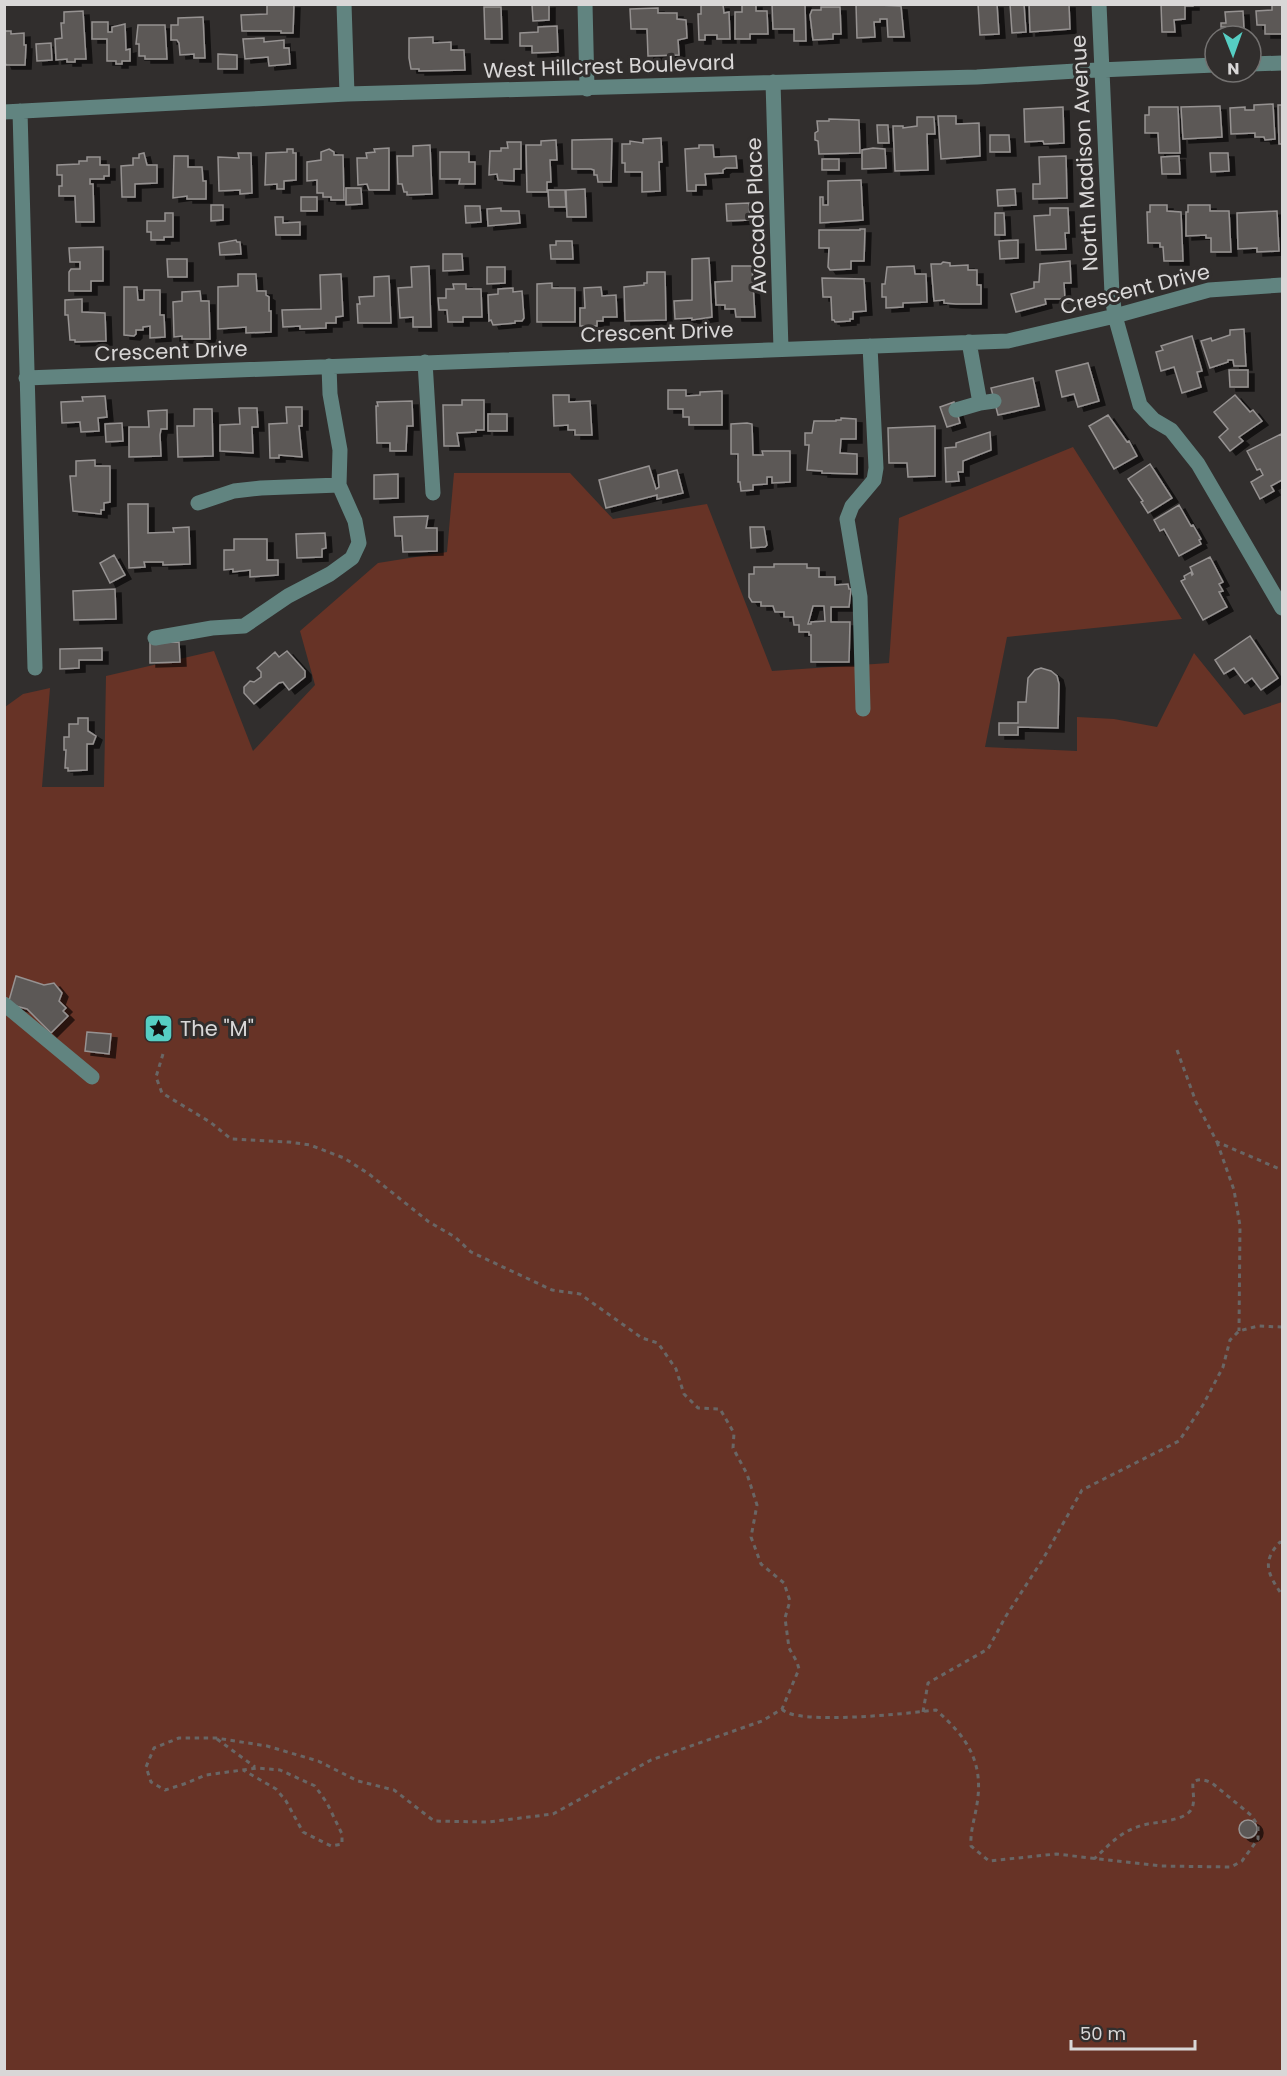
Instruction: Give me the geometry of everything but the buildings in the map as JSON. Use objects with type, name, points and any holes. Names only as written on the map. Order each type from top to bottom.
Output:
[{"type":"street","points":[[344,4],[347,93]]},
{"type":"street","points":[[585,4],[587,89]]},
{"type":"street","name":"North Madison Avenue","points":[[1099,4],[1115,316],[1140,405],[1154,420],[1172,430],[1198,464],[1282,608]]},
{"type":"street","points":[[1263,64],[1282,63]]},
{"type":"street","name":"West Hillcrest Boulevard","points":[[12,111],[347,93],[587,89],[977,77],[1203,66]]},
{"type":"street","name":"Avocado Place","points":[[773,82],[781,349]]},
{"type":"street","points":[[12,111],[26,378],[35,668]]},
{"type":"street","name":"Crescent Drive","points":[[26,378],[1008,341],[1115,316],[1209,290],[1282,285]]},
{"type":"street","points":[[956,410],[987,402],[969,342]]},
{"type":"street","points":[[863,709],[860,597],[847,519],[852,506],[874,480],[876,468],[870,346]]},
{"type":"street","points":[[425,362],[433,493]]},
{"type":"street","points":[[155,638],[212,628],[244,626],[288,596],[330,574],[352,558],[359,543],[355,521],[339,485],[340,450],[330,394],[329,366]]},
{"type":"street","points":[[198,503],[234,491],[339,485]]},
{"type":"street","points":[[4,1005],[92,1077]]},
{"type":"path","points":[[1177,1050],[1196,1102],[1217,1142],[1234,1190],[1240,1226],[1239,1331]]},
{"type":"path","points":[[163,1054],[156,1077],[162,1093],[210,1122],[231,1139],[310,1145],[345,1158],[369,1174],[429,1222],[455,1237],[471,1252],[552,1290],[580,1294],[642,1338],[658,1343],[676,1369],[684,1394],[698,1408],[720,1409],[734,1432],[732,1448],[747,1473],[757,1505],[751,1537],[761,1564],[784,1583],[790,1601],[785,1618],[789,1648],[799,1669],[782,1709],[762,1721],[651,1760],[553,1814],[488,1822],[434,1821],[394,1790],[358,1781],[318,1761],[267,1746],[216,1738],[179,1738],[154,1748],[146,1767],[151,1782],[165,1790],[206,1775],[257,1768],[280,1770],[315,1785],[327,1803],[342,1834],[342,1844],[331,1846],[303,1832],[286,1801],[276,1789],[243,1770]]},
{"type":"path","points":[[1217,1142],[1282,1170]]},
{"type":"path","points":[[923,1712],[928,1683],[988,1649],[1082,1490],[1179,1441],[1203,1405],[1223,1367],[1230,1340],[1239,1331],[1258,1326],[1282,1327]]},
{"type":"path","points":[[1282,1543],[1280,1542],[1273,1550],[1267,1561],[1268,1571],[1282,1595]]},
{"type":"path","points":[[782,1709],[786,1714],[803,1718],[898,1715],[936,1710],[950,1722],[975,1756],[980,1781],[970,1832],[971,1846],[989,1861],[1056,1854],[1094,1859],[1181,1867],[1231,1867],[1242,1861],[1258,1839],[1258,1826],[1252,1816],[1212,1783],[1198,1779],[1193,1782],[1193,1807],[1189,1813],[1166,1822],[1143,1825],[1122,1833],[1094,1859]]},
{"type":"path","points":[[216,1738],[257,1768]]},
{"type":"shaded area","points":[[1073,447],[1182,619],[1007,637],[985,747],[1077,751],[1077,717],[1114,719],[1157,727],[1194,653],[1244,715],[1282,702],[1282,2071],[5,2072],[5,707],[23,694],[50,688],[42,787],[104,787],[106,676],[214,651],[253,751],[315,685],[300,631],[378,563],[447,552],[454,473],[570,473],[613,519],[707,504],[772,671],[889,663],[899,518]]},
{"type":"place","name":"The \"M\"","points":[[159,1028]]}]
